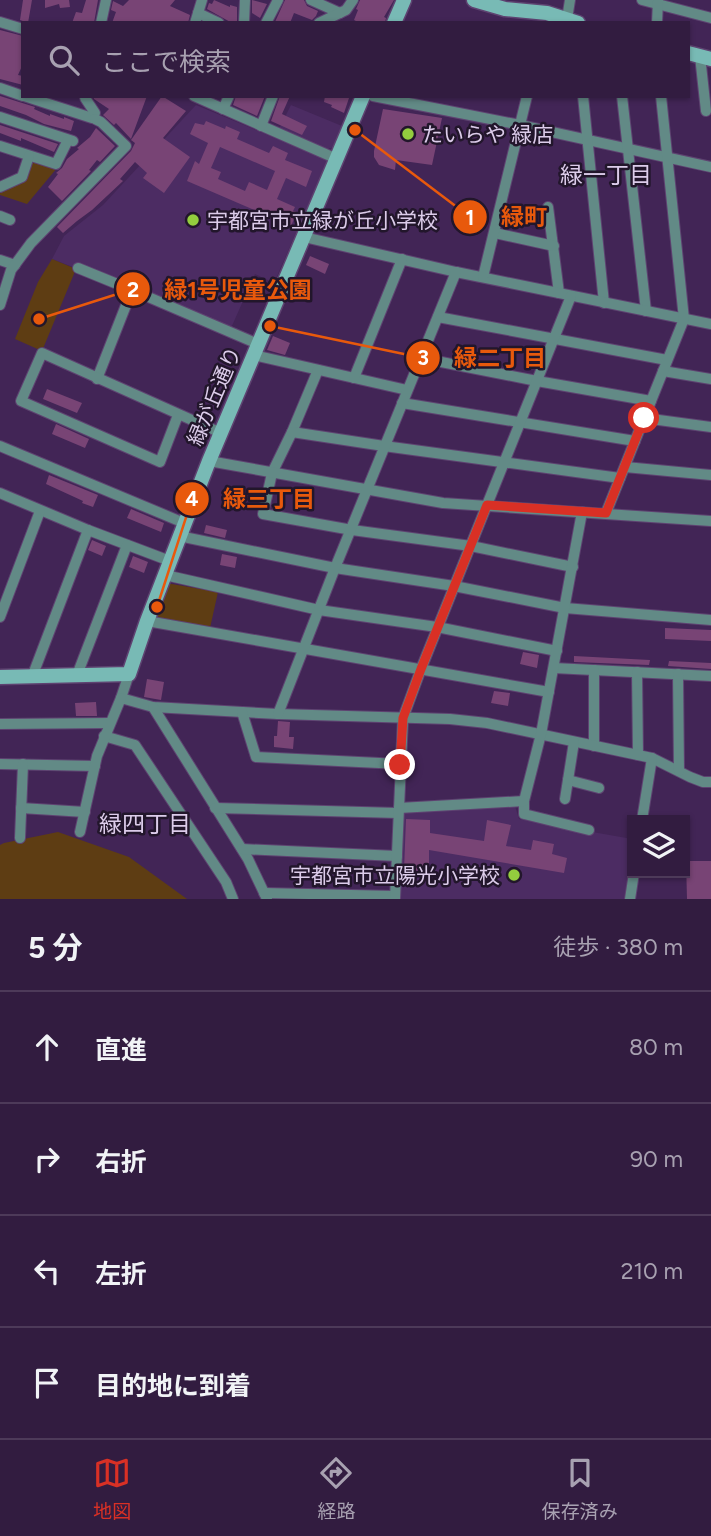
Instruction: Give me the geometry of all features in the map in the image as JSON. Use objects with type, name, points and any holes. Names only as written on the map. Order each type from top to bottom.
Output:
[{"type":"street","points":[[101,21],[106,0]]},
{"type":"street","points":[[196,18],[202,0]]},
{"type":"street","points":[[244,21],[245,0]]},
{"type":"street","points":[[267,21],[278,0]]},
{"type":"street","points":[[311,0],[340,13]]},
{"type":"street","points":[[322,21],[346,10],[353,0]]},
{"type":"street","points":[[395,21],[404,0]]},
{"type":"street","points":[[474,0],[546,18],[574,21],[569,0]]},
{"type":"street","points":[[642,0],[658,2],[711,18]]},
{"type":"street","points":[[657,21],[658,2]]},
{"type":"street","points":[[0,22],[21,28]]},
{"type":"street","points":[[700,56],[706,111]]},
{"type":"street","points":[[0,88],[21,95]]},
{"type":"street","points":[[0,305],[11,271],[31,243],[126,146],[94,116],[31,98]]},
{"type":"street","points":[[85,98],[94,116]]},
{"type":"street","points":[[198,98],[337,159]]},
{"type":"street","points":[[223,109],[228,98]]},
{"type":"street","points":[[261,126],[272,98]]},
{"type":"street","name":"緑が丘通り","points":[[129,674],[209,461],[362,98]]},
{"type":"street","points":[[383,98],[711,167]]},
{"type":"street","points":[[483,277],[527,98]]},
{"type":"street","points":[[583,98],[604,303]]},
{"type":"street","points":[[622,98],[646,311]]},
{"type":"street","points":[[606,513],[684,319],[661,98]]},
{"type":"street","points":[[0,117],[71,141],[56,164],[0,146]]},
{"type":"street","points":[[0,187],[22,177],[29,156]]},
{"type":"street","points":[[548,207],[559,293]]},
{"type":"street","points":[[495,233],[554,246]]},
{"type":"street","points":[[304,237],[456,272],[711,324]]},
{"type":"street","points":[[354,378],[402,259]]},
{"type":"street","points":[[0,260],[15,265]]},
{"type":"street","points":[[78,268],[132,290],[256,350],[317,370],[407,390]]},
{"type":"street","points":[[278,714],[456,272]]},
{"type":"street","points":[[97,379],[132,290]]},
{"type":"street","points":[[153,707],[248,859],[265,896],[395,898],[403,718],[571,296]]},
{"type":"street","points":[[438,317],[667,360]]},
{"type":"street","points":[[178,415],[160,462],[21,401],[42,353],[221,433]]},
{"type":"street","points":[[421,358],[651,401]]},
{"type":"street","points":[[317,370],[272,473],[263,514],[352,530],[471,546],[573,567]]},
{"type":"street","points":[[663,371],[711,379]]},
{"type":"street","points":[[402,403],[635,441]]},
{"type":"street","points":[[644,418],[711,427]]},
{"type":"street","points":[[292,432],[620,478]]},
{"type":"street","points":[[0,446],[182,529],[335,568],[454,586],[565,608],[711,620]]},
{"type":"street","points":[[209,461],[443,503],[711,521]]},
{"type":"street","points":[[625,467],[711,475]]},
{"type":"street","points":[[0,493],[127,545],[167,568],[318,610],[438,627],[557,651]]},
{"type":"street","points":[[0,617],[40,511]]},
{"type":"street","points":[[582,512],[541,734],[524,801],[524,814],[589,830]]},
{"type":"street","points":[[32,677],[88,530]]},
{"type":"street","points":[[77,675],[127,545]]},
{"type":"street","points":[[147,621],[549,692]]},
{"type":"street","points":[[554,668],[711,677]]},
{"type":"street","points":[[594,670],[594,746]]},
{"type":"street","points":[[637,672],[638,755]]},
{"type":"street","points":[[0,677],[129,674],[95,765],[80,832]]},
{"type":"street","points":[[678,674],[679,771]]},
{"type":"street","points":[[121,698],[153,707],[463,720],[652,758],[696,779],[711,782]]},
{"type":"street","points":[[242,712],[256,757],[400,765]]},
{"type":"street","points":[[0,723],[110,723]]},
{"type":"street","points":[[104,736],[135,745],[226,882],[233,899]]},
{"type":"street","points":[[565,799],[574,742]]},
{"type":"street","points":[[643,815],[652,758]]},
{"type":"street","points":[[0,764],[95,765]]},
{"type":"street","points":[[20,838],[23,765]]},
{"type":"street","points":[[568,780],[600,788]]},
{"type":"street","points":[[215,807],[398,811],[524,801]]},
{"type":"street","points":[[21,808],[85,812]]},
{"type":"street","points":[[242,849],[397,856]]},
{"type":"street","points":[[630,899],[633,878]]},
{"type":"shaded area","name":"宇都宮市立緑が丘小学校","points":[[196,105],[328,160],[274,283],[255,274],[231,328],[52,259],[64,236],[103,205]]},
{"type":"shaded area","points":[[291,105],[342,126],[335,147],[324,150],[278,131]]},
{"type":"shaded area","points":[[35,161],[57,168],[27,204],[0,195],[0,190]]},
{"type":"shaded area","points":[[52,259],[76,269],[42,351],[15,339],[38,282]]},
{"type":"shaded area","points":[[166,583],[218,592],[210,628],[153,619]]},
{"type":"shaded area","name":"宇都宮市立陽光小学校","points":[[515,806],[519,819],[627,838],[628,878],[624,899],[399,899],[401,812]]},
{"type":"shaded area","points":[[58,832],[129,857],[187,899],[0,899],[0,845]]},
{"type":"building","points":[[23,0],[32,0],[28,21],[20,20]]},
{"type":"building","points":[[45,0],[69,0],[70,7],[60,8],[59,4],[45,8]]},
{"type":"building","points":[[86,0],[98,0],[94,21],[73,21],[76,12],[82,13]]},
{"type":"building","points":[[129,0],[175,0],[170,6],[190,15],[188,21],[113,21],[116,12],[111,10],[113,1],[123,6]]},
{"type":"building","points":[[214,0],[237,7],[237,21],[228,21],[207,9],[209,3],[212,4]]},
{"type":"building","points":[[252,0],[267,4],[260,18],[252,13]]},
{"type":"building","points":[[285,0],[304,0],[307,6],[318,11],[312,20],[294,13],[291,21],[275,21]]},
{"type":"building","points":[[360,0],[394,0],[384,17],[385,21],[356,21],[356,9]]},
{"type":"building","points":[[0,30],[21,35],[21,68],[18,75],[21,76],[21,84],[0,79]]},
{"type":"building","points":[[0,96],[35,107],[34,109],[50,116],[74,121],[71,131],[44,124],[0,106]]},
{"type":"building","points":[[146,98],[131,139],[116,123],[114,125],[103,115],[109,109],[94,99]]},
{"type":"building","points":[[161,98],[186,111],[163,138],[190,157],[164,193],[143,178],[147,173],[135,162],[120,179],[123,181],[63,233],[57,227],[131,151],[135,143],[131,140]]},
{"type":"building","points":[[235,98],[264,98],[257,116],[233,105]]},
{"type":"building","points":[[279,98],[289,98],[282,114],[307,126],[302,135],[271,121]]},
{"type":"building","points":[[325,98],[349,98],[344,113],[324,102]]},
{"type":"building","name":"たいらや 緑店","points":[[383,109],[442,118],[432,165],[396,160],[395,170],[379,165],[374,151]]},
{"type":"building","points":[[206,121],[240,132],[237,139],[269,153],[273,146],[288,153],[285,160],[312,171],[306,187],[286,178],[277,199],[295,207],[293,211],[297,212],[291,226],[187,181],[195,161],[199,164],[208,143],[190,134],[195,123],[204,125]],"holes":[[[220,147],[275,171],[267,190],[249,182],[245,191],[218,179],[221,172],[211,168]]]},
{"type":"building","points":[[0,125],[58,144],[54,152],[21,138],[21,141],[0,133]]},
{"type":"building","points":[[96,128],[115,146],[100,162],[97,160],[89,170],[91,171],[62,201],[48,187],[67,159]]},
{"type":"building","points":[[310,256],[329,264],[325,274],[306,265]]},
{"type":"building","points":[[273,336],[290,343],[285,355],[267,350]]},
{"type":"building","points":[[47,389],[82,403],[77,413],[43,399]]},
{"type":"building","points":[[56,424],[89,439],[85,448],[52,434]]},
{"type":"building","points":[[49,475],[98,495],[93,507],[46,484]]},
{"type":"building","points":[[131,509],[164,523],[161,532],[127,518]]},
{"type":"building","points":[[206,525],[227,530],[225,538],[204,533]]},
{"type":"building","points":[[92,540],[106,546],[102,556],[88,550]]},
{"type":"building","points":[[222,554],[237,557],[235,568],[220,565]]},
{"type":"building","points":[[133,556],[148,562],[144,573],[129,567]]},
{"type":"building","points":[[665,628],[711,630],[711,641],[665,639]]},
{"type":"building","points":[[523,652],[539,655],[537,668],[520,664]]},
{"type":"building","points":[[574,656],[650,660],[649,665],[574,662]]},
{"type":"building","points":[[669,661],[711,663],[711,669],[668,666]]},
{"type":"building","points":[[147,679],[164,682],[161,700],[144,697]]},
{"type":"building","points":[[494,691],[510,693],[508,706],[491,703]]},
{"type":"building","points":[[96,702],[97,716],[76,716],[75,703]]},
{"type":"building","points":[[278,721],[290,722],[289,737],[294,737],[293,749],[274,747]]},
{"type":"building","points":[[406,819],[430,820],[430,833],[484,841],[487,820],[511,825],[506,846],[531,850],[533,840],[554,844],[552,854],[567,858],[564,873],[429,850],[429,871],[404,870]]},
{"type":"building","points":[[690,861],[711,861],[711,899],[687,899],[686,878],[690,878]]},
{"type":"place","name":"緑町","points":[[355,130]]},
{"type":"place","name":"たいらや 緑店","points":[[408,134]]},
{"type":"place","name":"宇都宮市立緑が丘小学校","points":[[193,220]]},
{"type":"place","name":"緑1号児童公園","points":[[39,319]]},
{"type":"place","name":"緑二丁目","points":[[270,326]]},
{"type":"place","name":"緑三丁目","points":[[157,607]]},
{"type":"place","name":"宇都宮市立陽光小学校","points":[[514,875]]},
{"type":"district","name":"緑一丁目","points":[[606,175]]},
{"type":"district","name":"緑四丁目","points":[[145,824]]},
{"type":"route","points":[[400,765],[403,718],[487,505],[606,513],[644,418]]}]
